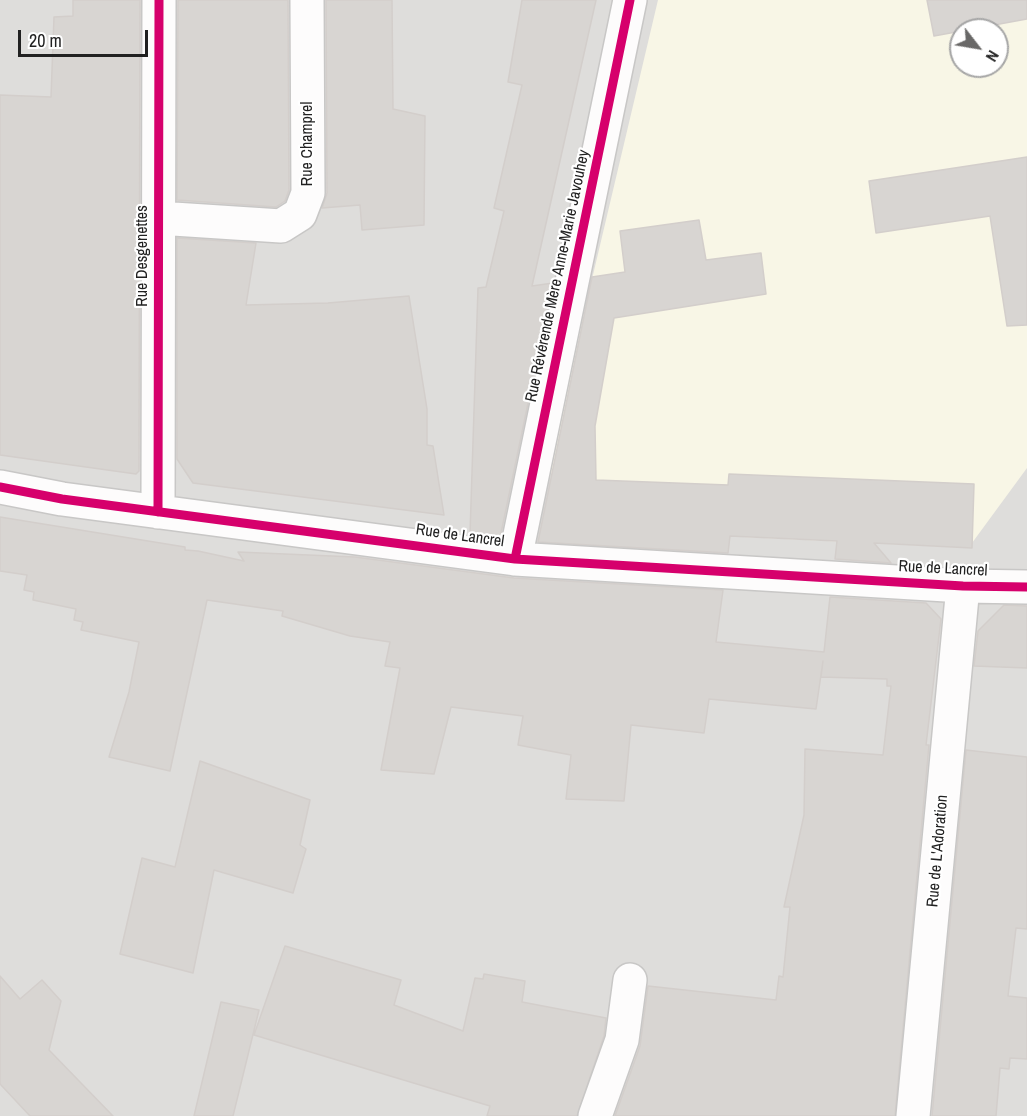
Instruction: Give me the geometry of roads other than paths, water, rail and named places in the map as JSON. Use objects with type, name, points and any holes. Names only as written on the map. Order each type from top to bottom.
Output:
[{"type":"street","name":"Rue Desgenettes","points":[[158,512],[159,0]]},
{"type":"street","name":"Rue Champrel","points":[[158,218],[281,226],[300,214],[308,193],[307,0]]},
{"type":"street","name":"Rue Révérende Mère Anne-Marie Javouhey","points":[[515,559],[630,0]]},
{"type":"street","name":"Rue de Lancrel","points":[[0,487],[62,499],[515,559],[963,586],[1027,587]]},
{"type":"street","name":"Rue de L'Adoration","points":[[913,1116],[963,586]]},
{"type":"street","points":[[595,1116],[622,1040],[630,980]]}]
